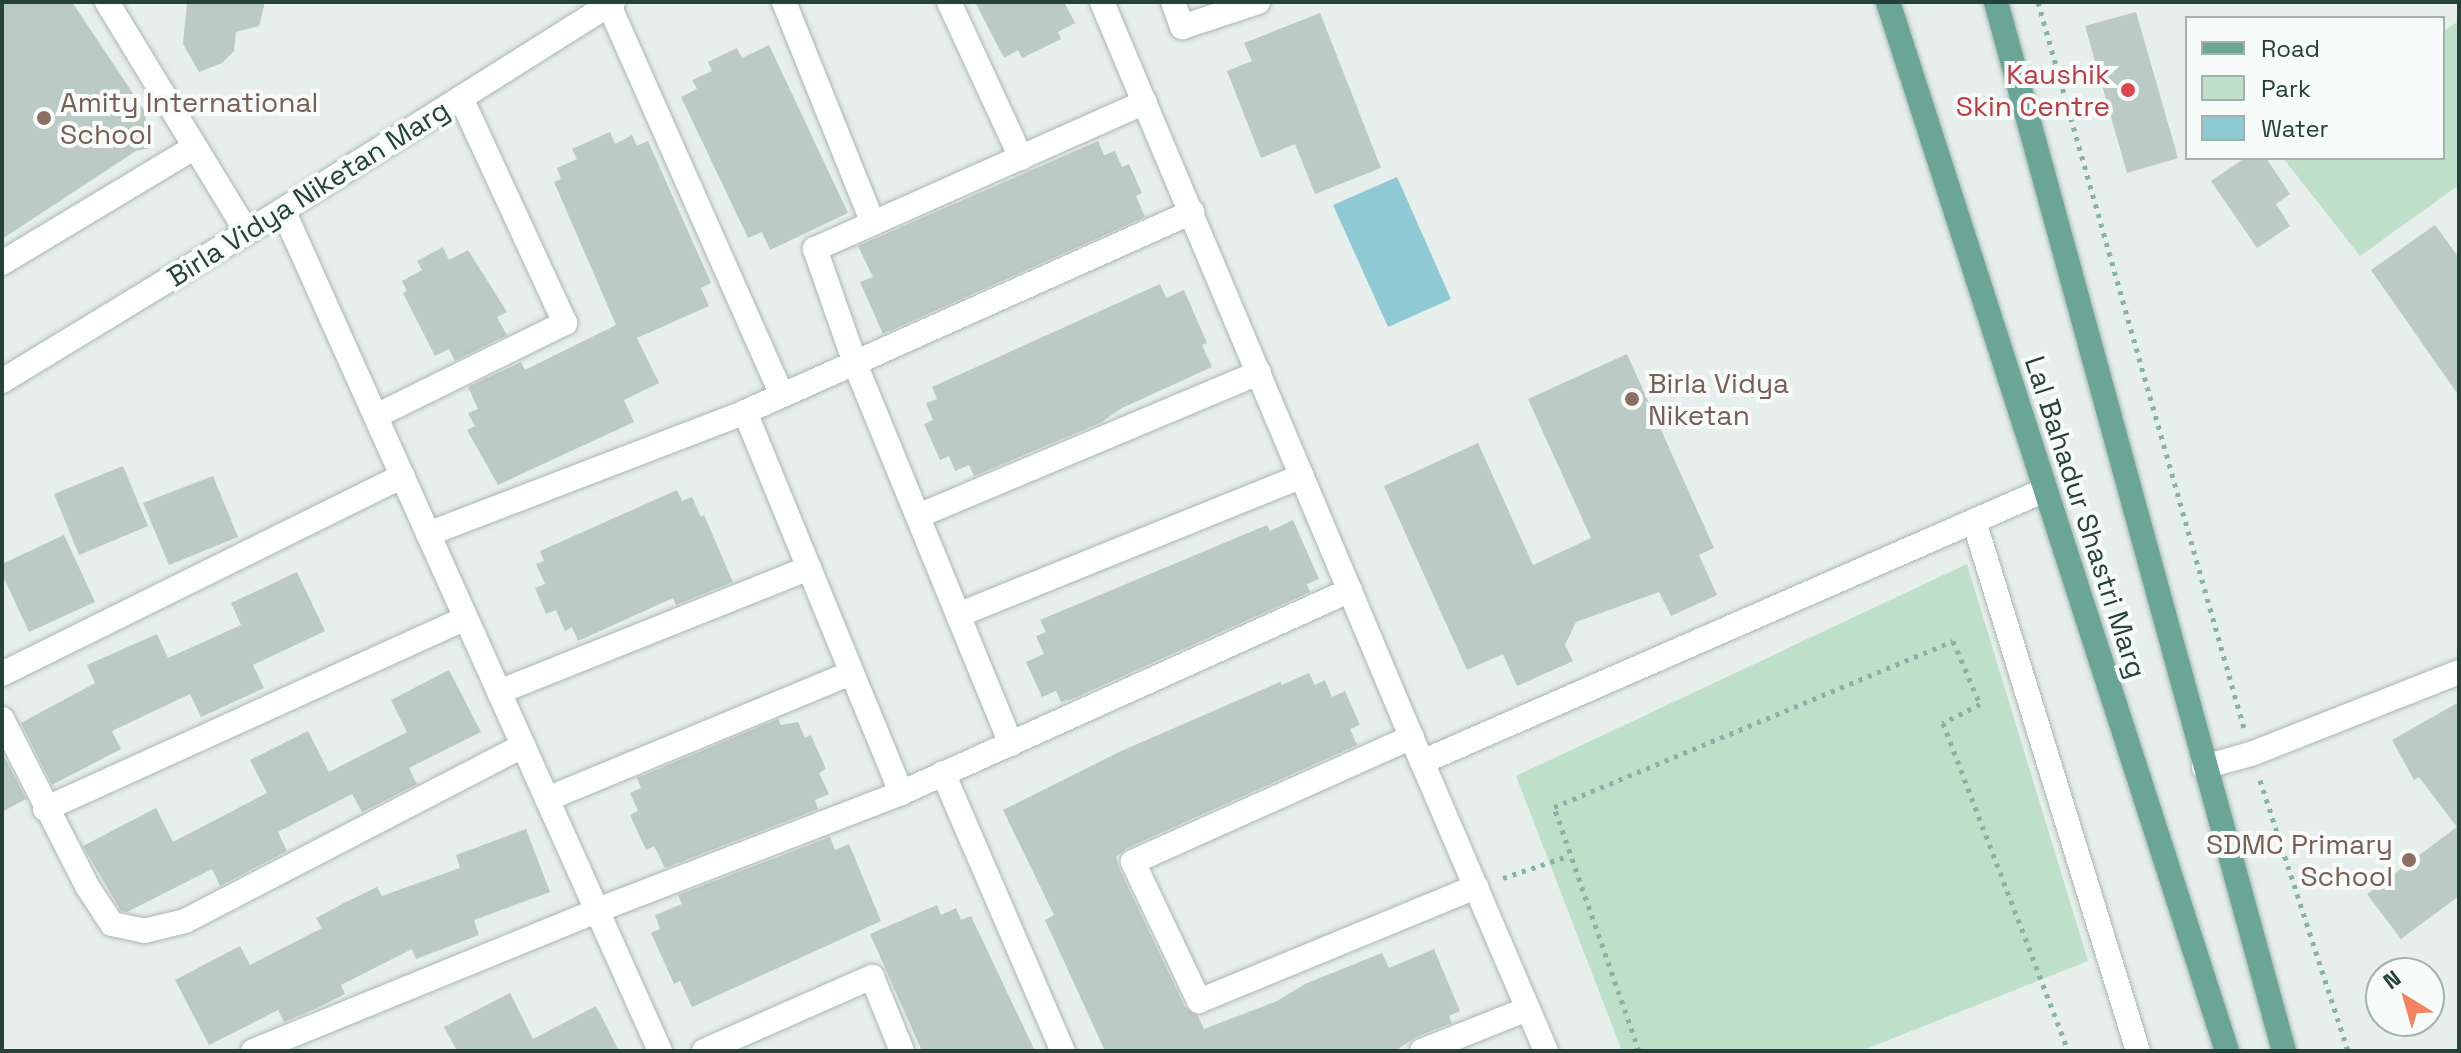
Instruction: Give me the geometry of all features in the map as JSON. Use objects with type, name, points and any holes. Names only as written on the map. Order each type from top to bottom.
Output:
[{"type":"main road","name":"Lal Bahadur Shastri Marg","points":[[1888,2],[2227,1051]]},
{"type":"main road","name":"Lal Bahadur Shastri Marg","points":[[2000,3],[2204,767],[2284,1051]]},
{"type":"street","points":[[107,2],[247,232]]},
{"type":"street","points":[[784,2],[873,223]]},
{"type":"street","points":[[949,2],[1021,158]]},
{"type":"street","points":[[1102,2],[1546,1051]]},
{"type":"street","points":[[1173,2],[1182,27],[1258,2]]},
{"type":"street","points":[[611,3],[782,395]]},
{"type":"street","name":"Birla Vidya Niketan Marg","points":[[2,381],[283,210],[611,3]]},
{"type":"street","points":[[376,416],[565,323],[461,98]]},
{"type":"street","points":[[1011,744],[855,363],[815,249],[1145,102]]},
{"type":"street","points":[[2,263],[195,147]]},
{"type":"street","points":[[283,210],[660,1051]]},
{"type":"street","points":[[428,534],[745,412],[1192,212]]},
{"type":"street","points":[[918,516],[1259,373]]},
{"type":"street","points":[[745,412],[901,793]]},
{"type":"street","points":[[2,674],[403,476]]},
{"type":"street","points":[[958,615],[1302,476]]},
{"type":"street","points":[[1422,762],[2045,490]]},
{"type":"street","points":[[1974,521],[2138,1051]]},
{"type":"street","points":[[499,692],[809,568]]},
{"type":"street","points":[[253,1051],[598,910],[901,793],[1350,590]]},
{"type":"street","points":[[45,809],[466,618]]},
{"type":"street","points":[[2204,767],[2251,754],[2459,672]]},
{"type":"street","points":[[547,799],[851,673]]},
{"type":"street","points":[[3,725],[87,886],[112,924],[144,931],[185,921],[523,746]]},
{"type":"street","points":[[1412,737],[1133,862],[1199,1001],[1476,887]]},
{"type":"street","points":[[943,773],[1063,1051]]},
{"type":"street","points":[[704,1051],[872,977],[902,1051]]},
{"type":"street","points":[[1422,1051],[1527,1009]]},
{"type":"path","points":[[2038,2],[2251,754],[2348,1051]]},
{"type":"path","points":[[1639,1051],[1568,856],[1554,807],[1953,641],[1980,704],[1943,723],[2068,1051]]},
{"type":"path","points":[[1476,887],[1568,856]]},
{"type":"green space","points":[[2459,21],[2459,185],[2360,256],[2285,160],[2445,160],[2445,30]]},
{"type":"green space","points":[[1967,564],[2088,961],[1861,1051],[1622,1051],[1516,776]]},
{"type":"water","points":[[1397,177],[1451,299],[1388,327],[1333,205]]},
{"type":"building","points":[[2,2],[72,2],[144,110],[151,148],[136,151],[2,239]]},
{"type":"building","points":[[187,2],[265,2],[259,26],[236,32],[234,51],[222,63],[199,72],[183,44]]},
{"type":"building","points":[[975,2],[1064,2],[1075,23],[1058,32],[1061,39],[1022,58],[1018,50],[1004,58]]},
{"type":"building","points":[[2136,12],[2178,158],[2127,173],[2085,26]]},
{"type":"building","points":[[1320,13],[1381,168],[1315,194],[1295,144],[1261,158],[1227,71],[1252,61],[1244,43]]},
{"type":"building","points":[[769,45],[848,213],[770,250],[762,232],[748,238],[681,97],[697,89],[692,80],[712,71],[708,62],[737,48],[742,58]]},
{"type":"building","points":[[610,132],[615,144],[632,135],[637,146],[648,141],[711,283],[701,288],[709,306],[637,338],[659,383],[624,400],[634,422],[498,485],[467,430],[475,426],[468,413],[478,409],[468,387],[521,362],[525,370],[616,325],[554,182],[561,179],[557,168],[577,159],[572,149]]},
{"type":"building","points":[[1098,141],[1104,155],[1115,151],[1122,167],[1129,164],[1142,193],[1136,196],[1145,217],[883,334],[860,282],[873,277],[858,246]]},
{"type":"building","points":[[2242,160],[2267,160],[2290,194],[2276,204],[2290,226],[2257,248],[2211,181]]},
{"type":"building","points":[[2435,225],[2459,258],[2459,396],[2371,270]]},
{"type":"building","points":[[443,247],[449,260],[468,250],[507,312],[497,317],[507,335],[455,361],[449,349],[435,356],[403,293],[407,291],[402,281],[422,270],[417,261]]},
{"type":"building","points":[[1160,284],[1166,298],[1184,290],[1207,343],[1202,345],[1212,367],[1122,408],[1100,423],[974,476],[969,465],[955,471],[949,456],[940,460],[924,424],[933,420],[926,403],[937,399],[932,387]]},
{"type":"building","points":[[1627,354],[1714,548],[1699,555],[1717,595],[1671,616],[1659,592],[1576,622],[1565,645],[1573,661],[1517,686],[1503,654],[1467,670],[1384,486],[1478,443],[1533,565],[1591,538],[1528,399]]},
{"type":"building","points":[[123,466],[148,526],[79,555],[54,494]]},
{"type":"building","points":[[213,476],[238,537],[169,565],[143,503]]},
{"type":"building","points":[[677,490],[682,501],[692,497],[701,517],[704,515],[733,582],[676,605],[673,598],[578,641],[572,627],[565,631],[556,610],[546,614],[535,588],[545,584],[536,564],[544,561],[540,551]]},
{"type":"building","points":[[1293,520],[1319,579],[1307,584],[1310,592],[1072,699],[1061,702],[1056,691],[1042,697],[1026,662],[1044,654],[1036,636],[1046,632],[1040,620],[1267,525],[1270,531]]},
{"type":"building","points":[[64,535],[95,602],[29,632],[2,574],[2,564]]},
{"type":"building","points":[[297,572],[325,631],[253,665],[264,688],[201,717],[190,694],[112,731],[121,749],[52,785],[21,723],[95,683],[87,665],[157,634],[168,658],[241,625],[231,603]]},
{"type":"building","points":[[449,670],[481,732],[409,768],[417,784],[362,812],[352,794],[278,832],[287,851],[220,886],[212,869],[127,912],[121,911],[83,846],[156,808],[173,842],[267,793],[250,760],[308,731],[329,772],[407,732],[391,700]]},
{"type":"building","points":[[1309,673],[1315,685],[1325,680],[1332,697],[1345,691],[1360,725],[1350,729],[1357,745],[1127,848],[1116,857],[1119,868],[1185,1007],[1198,1016],[1204,1029],[1277,1001],[1305,984],[1382,953],[1389,968],[1434,949],[1460,1011],[1449,1016],[1452,1023],[1416,1037],[1395,1051],[1105,1051],[1045,920],[1054,915],[1003,810],[1119,752],[1280,682],[1282,685]]},
{"type":"building","points":[[2459,702],[2459,896],[2401,939],[2367,894],[2457,827],[2419,777],[2414,780],[2392,740]]},
{"type":"building","points":[[778,719],[781,725],[798,722],[805,738],[811,735],[826,769],[819,773],[829,794],[815,800],[818,809],[665,868],[654,846],[646,850],[630,815],[638,811],[630,793],[641,788],[637,778]]},
{"type":"building","points":[[2,752],[26,799],[2,812]]},
{"type":"building","points":[[526,829],[550,892],[474,920],[479,935],[416,959],[412,949],[341,985],[345,994],[317,1008],[284,1022],[278,1010],[209,1045],[175,980],[240,946],[250,965],[322,928],[316,918],[344,903],[377,887],[382,896],[460,868],[456,855]]},
{"type":"building","points":[[830,837],[835,850],[849,844],[881,921],[692,1007],[680,981],[674,984],[651,933],[660,929],[655,915],[682,904],[678,895]]},
{"type":"building","points":[[937,905],[941,915],[956,908],[961,920],[971,916],[1035,1051],[922,1051],[870,934]]},
{"type":"building","points":[[510,993],[533,1039],[596,1006],[619,1051],[457,1051],[444,1027]]},
{"type":"place","name":"Kaushik Skin Centre","points":[[2128,90]]},
{"type":"place","name":"Amity International School","points":[[44,118]]},
{"type":"place","name":"Birla Vidya Niketan","points":[[1632,399]]},
{"type":"place","name":"SDMC Primary School","points":[[2409,860]]}]
